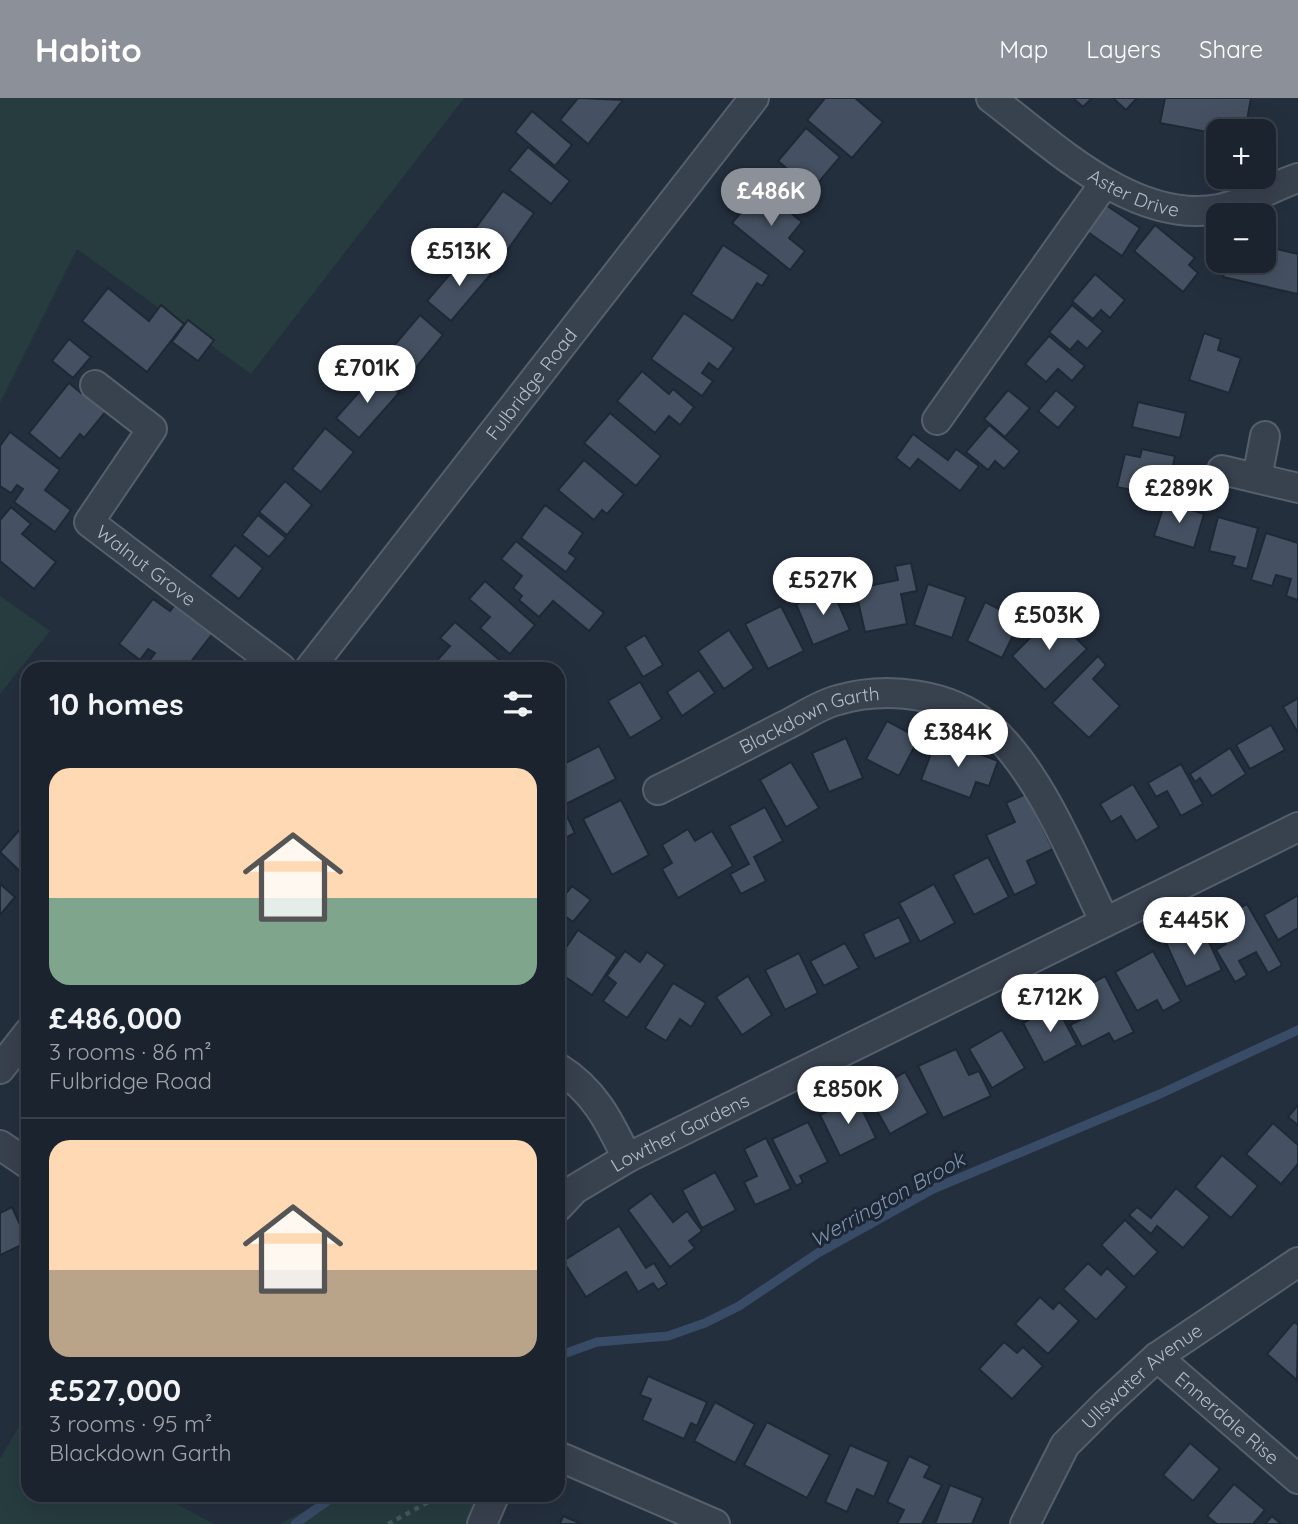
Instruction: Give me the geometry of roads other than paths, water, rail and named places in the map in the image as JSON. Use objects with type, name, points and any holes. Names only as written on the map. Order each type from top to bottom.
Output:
[{"type":"street","name":"Fulbridge Road","points":[[315,662],[754,98]]},
{"type":"street","name":"Aster Drive","points":[[991,98],[1104,184],[1172,210],[1218,209],[1261,195],[1298,178]]},
{"type":"street","points":[[937,420],[1104,184]]},
{"type":"street","name":"Walnut Grove","points":[[95,385],[152,429],[89,522],[273,662]]},
{"type":"street","points":[[1257,478],[1265,436]]},
{"type":"street","points":[[1222,470],[1298,488]]},
{"type":"street","name":"Blackdown Garth","points":[[658,790],[837,700],[887,692],[921,696],[957,707],[988,726],[1008,747],[1045,802],[1105,922]]},
{"type":"street","name":"Lowther Gardens","points":[[565,1200],[575,1189],[627,1158],[1298,827]]},
{"type":"street","points":[[0,1069],[21,1042]]},
{"type":"street","points":[[565,1074],[592,1095],[607,1117],[627,1158]]},
{"type":"street","points":[[0,1145],[21,1159]]},
{"type":"street","name":"Ullswater Avenue","points":[[1025,1524],[1065,1445],[1157,1357],[1298,1262]]},
{"type":"street","name":"Ennerdale Rise","points":[[1157,1357],[1298,1479]]},
{"type":"street","points":[[565,1459],[715,1524]]},
{"type":"street","points":[[482,1524],[492,1502]]},
{"type":"waterway","name":"Werrington Brook","points":[[565,1353],[597,1342],[668,1336],[705,1323],[739,1306],[818,1253],[933,1189],[1160,1094],[1298,1030]]},
{"type":"waterway","name":"Werrington Brook","points":[[295,1524],[326,1502]]}]
